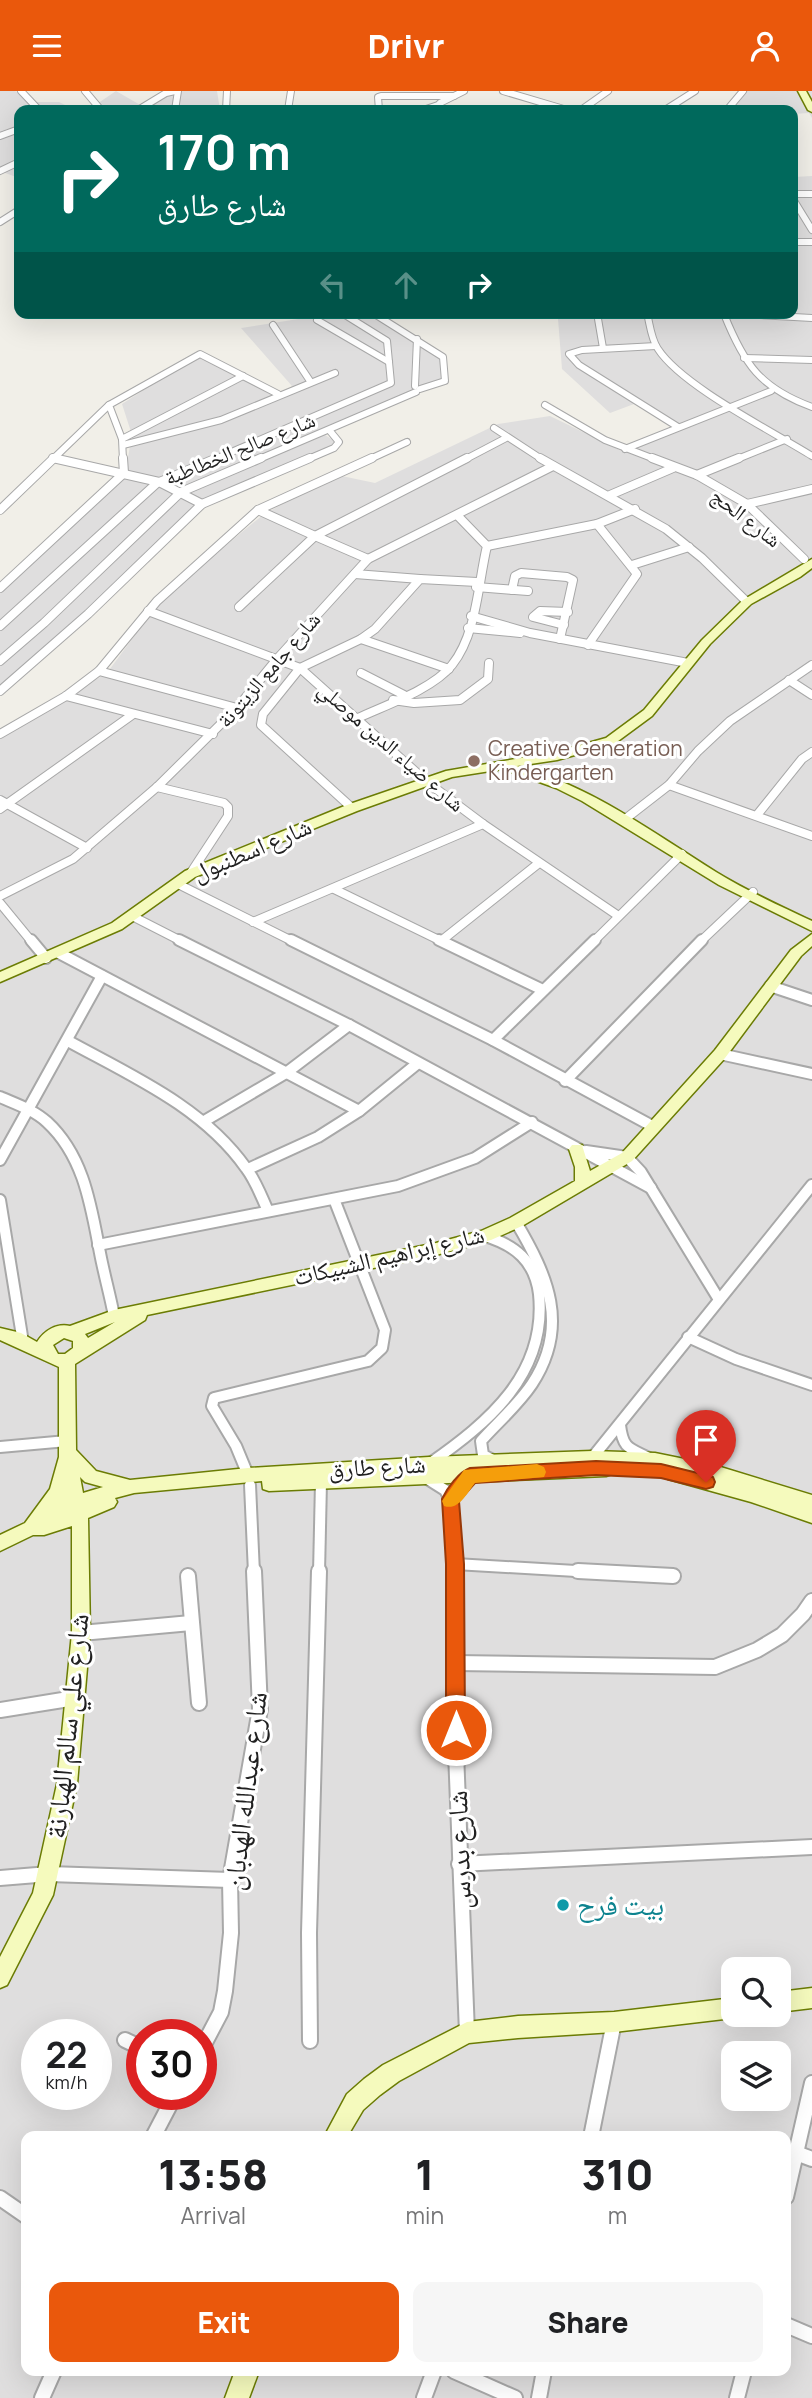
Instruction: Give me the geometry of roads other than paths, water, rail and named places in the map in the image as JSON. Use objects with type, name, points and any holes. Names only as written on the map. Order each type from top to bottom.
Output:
[{"type":"street","points":[[21,91],[34,105]]},
{"type":"street","points":[[85,91],[98,105]]},
{"type":"street","points":[[146,105],[166,93],[176,91]]},
{"type":"street","points":[[443,105],[464,91]]},
{"type":"street","points":[[503,91],[550,105]]},
{"type":"street","points":[[588,105],[608,91]]},
{"type":"street","points":[[731,105],[743,91]]},
{"type":"street","points":[[802,91],[812,110]]},
{"type":"street","points":[[672,105],[691,92]]},
{"type":"street","points":[[380,93],[454,96]]},
{"type":"street","points":[[798,206],[812,230]]},
{"type":"street","points":[[318,319],[389,362]]},
{"type":"street","name":"شارع صالح الخطاطبة","points":[[0,626],[159,482],[395,384],[385,339],[352,319]]},
{"type":"street","points":[[0,661],[181,492],[330,431],[417,389],[444,383],[443,357],[383,319]]},
{"type":"street","points":[[598,319],[603,348]]},
{"type":"street","points":[[649,319],[656,345],[671,365],[812,456]]},
{"type":"street","points":[[725,319],[744,358],[758,379],[771,391],[812,407]]},
{"type":"street","points":[[273,325],[310,381]]},
{"type":"street","points":[[417,339],[417,389]]},
{"type":"street","points":[[656,345],[603,348],[569,354],[579,365],[678,426]]},
{"type":"street","points":[[0,510],[108,405],[198,354],[213,358],[278,394]]},
{"type":"street","points":[[744,358],[812,360]]},
{"type":"street","points":[[122,442],[221,420],[248,410],[278,394],[335,373]]},
{"type":"street","points":[[122,442],[243,376]]},
{"type":"street","points":[[625,449],[771,391]]},
{"type":"street","points":[[108,405],[122,442],[124,473]]},
{"type":"street","name":"شارع الحج","points":[[545,405],[586,431],[673,468],[698,475],[747,504],[808,563],[812,579]]},
{"type":"street","points":[[494,428],[553,466],[635,509],[689,547],[747,601]]},
{"type":"street","points":[[0,691],[88,614],[202,504],[334,448],[339,442],[330,431]]},
{"type":"street","points":[[239,607],[315,535],[506,438]]},
{"type":"street","points":[[698,475],[787,439]]},
{"type":"street","points":[[0,734],[66,696],[99,671],[148,611],[206,554],[258,510],[407,442]]},
{"type":"street","points":[[53,458],[159,482],[202,504]]},
{"type":"street","name":"شارع جامع الزيتونة","points":[[0,896],[68,861],[87,848],[157,787],[213,734],[276,659],[368,559],[553,466]]},
{"type":"street","points":[[610,495],[673,468]]},
{"type":"street","name":"شارع الحج","points":[[673,468],[717,493],[756,520],[808,563]]},
{"type":"street","points":[[0,588],[124,473]]},
{"type":"street","points":[[747,504],[812,489]]},
{"type":"street","points":[[487,546],[597,524],[635,509]]},
{"type":"street","points":[[258,510],[368,559]]},
{"type":"street","points":[[457,515],[487,546]]},
{"type":"street","points":[[588,645],[637,574],[597,524]]},
{"type":"street","points":[[358,718],[449,669],[468,628],[487,546]]},
{"type":"street","points":[[632,565],[689,547]]},
{"type":"street","name":"شارع اسطنبول","points":[[512,765],[530,765],[610,741],[639,721],[688,663],[747,601],[796,575],[808,563]]},
{"type":"street","points":[[512,590],[515,576],[521,573],[570,578],[573,582],[560,639]]},
{"type":"street","points":[[355,574],[528,591]]},
{"type":"street","points":[[352,808],[261,725],[262,714],[300,669],[361,639],[375,629],[420,579]]},
{"type":"street","name":"شارع ضياء الدين موصلي","points":[[148,611],[300,669],[483,824],[617,915]]},
{"type":"street","points":[[564,625],[533,617],[540,611],[568,612]]},
{"type":"street","points":[[471,616],[530,633],[688,663]]},
{"type":"street","points":[[468,628],[530,633]]},
{"type":"street","points":[[361,639],[449,669]]},
{"type":"street","points":[[393,700],[414,703],[460,700],[488,679],[489,663]]},
{"type":"street","points":[[624,820],[669,785],[698,751],[730,721],[812,665]]},
{"type":"street","points":[[99,671],[237,708]]},
{"type":"street","points":[[361,673],[404,695]]},
{"type":"street","points":[[789,680],[812,695]]},
{"type":"street","points":[[66,696],[213,734]]},
{"type":"street","points":[[87,848],[2,805],[132,715]]},
{"type":"street","points":[[556,784],[550,773],[551,768],[577,752]]},
{"type":"street","name":"شارع اسطنبول","points":[[0,977],[134,917],[190,874],[352,808],[433,780],[577,752]]},
{"type":"street","points":[[757,815],[803,759],[812,752]]},
{"type":"street","points":[[512,765],[556,784],[624,820],[747,893],[812,921]]},
{"type":"street","points":[[530,765],[556,784]]},
{"type":"street","points":[[669,785],[812,836]]},
{"type":"street","points":[[157,787],[224,803],[228,807],[228,815],[190,874]]},
{"type":"street","points":[[253,922],[483,824]]},
{"type":"street","points":[[493,1040],[617,915],[682,854]]},
{"type":"street","points":[[441,941],[539,863]]},
{"type":"street","points":[[178,884],[493,1040],[654,1127]]},
{"type":"street","points":[[334,889],[543,991]]},
{"type":"street","points":[[565,1081],[747,893]]},
{"type":"street","points":[[0,903],[53,955],[102,976],[359,1111]]},
{"type":"street","points":[[777,907],[812,928]]},
{"type":"street","points":[[134,917],[349,1025],[651,1188]]},
{"type":"street","name":"شارع إبراهيم الشبيكات","points":[[12,1336],[64,1332],[114,1316],[163,1305],[436,1249],[485,1236],[516,1222],[627,1157],[720,1054],[812,928]]},
{"type":"street","name":"شارع إبراهيم الشبيكات","points":[[796,953],[812,938]]},
{"type":"street","points":[[0,1160],[102,976]]},
{"type":"street","points":[[770,986],[812,999]]},
{"type":"street","points":[[206,1120],[286,1073],[349,1025]]},
{"type":"street","points":[[68,1041],[206,1120],[248,1169],[268,1210]]},
{"type":"street","points":[[720,1054],[812,1074]]},
{"type":"street","points":[[248,1169],[318,1137],[359,1111],[418,1063]]},
{"type":"street","points":[[0,1097],[28,1108],[67,1142],[75,1156],[87,1184],[114,1316]]},
{"type":"street","points":[[98,1245],[398,1186],[446,1171],[475,1158],[532,1122]]},
{"type":"street","points":[[576,1149],[627,1157],[651,1188],[718,1298]]},
{"type":"street","points":[[576,1149],[583,1167],[582,1184]]},
{"type":"street","points":[[592,1458],[621,1425],[718,1298],[812,1185]]},
{"type":"street","points":[[249,1480],[236,1446],[211,1403],[214,1398],[356,1364],[376,1356],[386,1340],[386,1330],[334,1199]]},
{"type":"street","points":[[0,1200],[12,1336],[53,1360],[74,1355],[81,1340],[64,1332],[49,1337],[44,1345],[47,1355]]},
{"type":"street","points":[[495,1461],[483,1455],[481,1441],[531,1386],[546,1357],[553,1330],[553,1309],[546,1278],[516,1222]]},
{"type":"street","points":[[470,1476],[450,1499],[428,1471],[474,1429],[520,1381],[532,1361],[539,1340],[540,1299],[529,1263],[516,1247],[485,1236]]},
{"type":"street","name":"شارع إبراهيم الشبيكات","points":[[74,1355],[135,1317],[163,1305]]},
{"type":"street","points":[[688,1337],[736,1359],[812,1385]]},
{"type":"street","name":"شارع علي سالم الهبارنة","points":[[0,1978],[35,1912],[49,1874],[67,1784],[81,1633],[80,1547],[67,1446],[74,1355]]},
{"type":"street","points":[[621,1425],[622,1442],[638,1454],[655,1460]]},
{"type":"street","points":[[0,1447],[67,1446]]},
{"type":"street","points":[[67,1446],[83,1472],[91,1477],[134,1486]]},
{"type":"street","points":[[35,1523],[58,1491],[67,1446]]},
{"type":"street","name":"شارع طارق","points":[[76,1508],[130,1495],[249,1480],[321,1482],[495,1461],[592,1458],[655,1460],[714,1472],[812,1502]]},
{"type":"street","name":"شارع طارق","points":[[0,1543],[35,1523],[44,1528],[76,1508],[134,1486],[428,1471],[470,1476],[596,1468],[661,1471],[751,1495],[812,1516]]},
{"type":"street","name":"شارع عبدالله الهدبان","points":[[217,2020],[225,1991],[231,1933],[230,1880],[260,1709],[249,1480]]},
{"type":"street","points":[[310,2041],[309,1933],[321,1482]]},
{"type":"street","name":"شارع بدرس","points":[[450,1499],[455,1564],[459,1864],[467,2033]]},
{"type":"street","points":[[455,1564],[673,1576]]},
{"type":"street","points":[[188,1576],[199,1703]]},
{"type":"street","points":[[455,1663],[674,1669],[715,1667],[753,1654],[773,1643],[801,1617],[812,1601]]},
{"type":"street","points":[[81,1633],[191,1623]]},
{"type":"street","points":[[0,1710],[75,1698]]},
{"type":"street","points":[[459,1864],[812,1847]]},
{"type":"street","points":[[0,1878],[49,1874],[230,1880]]},
{"type":"street","points":[[791,2001],[812,1999]]},
{"type":"street","points":[[338,2131],[355,2102],[372,2087],[391,2073],[467,2033],[518,2027],[614,2022],[721,2009]]},
{"type":"street","points":[[592,2131],[614,2022]]},
{"type":"street","points":[[791,2175],[812,2083]]},
{"type":"street","points":[[156,2131],[167,2110]]},
{"type":"street","points":[[796,2153],[812,2159]]},
{"type":"street","points":[[0,2199],[21,2213]]},
{"type":"street","points":[[791,2327],[812,2336]]},
{"type":"street","points":[[42,2398],[52,2376]]},
{"type":"street","points":[[237,2398],[245,2376]]},
{"type":"street","points":[[424,2398],[432,2376]]},
{"type":"street","points":[[465,2376],[515,2398]]},
{"type":"street","points":[[539,2398],[543,2376]]},
{"type":"street","points":[[737,2398],[743,2376]]},
{"type":"place","name":"Creative Generation Kindergarten","points":[[474,761]]},
{"type":"place","name":"بيت فرح","points":[[563,1905]]}]
